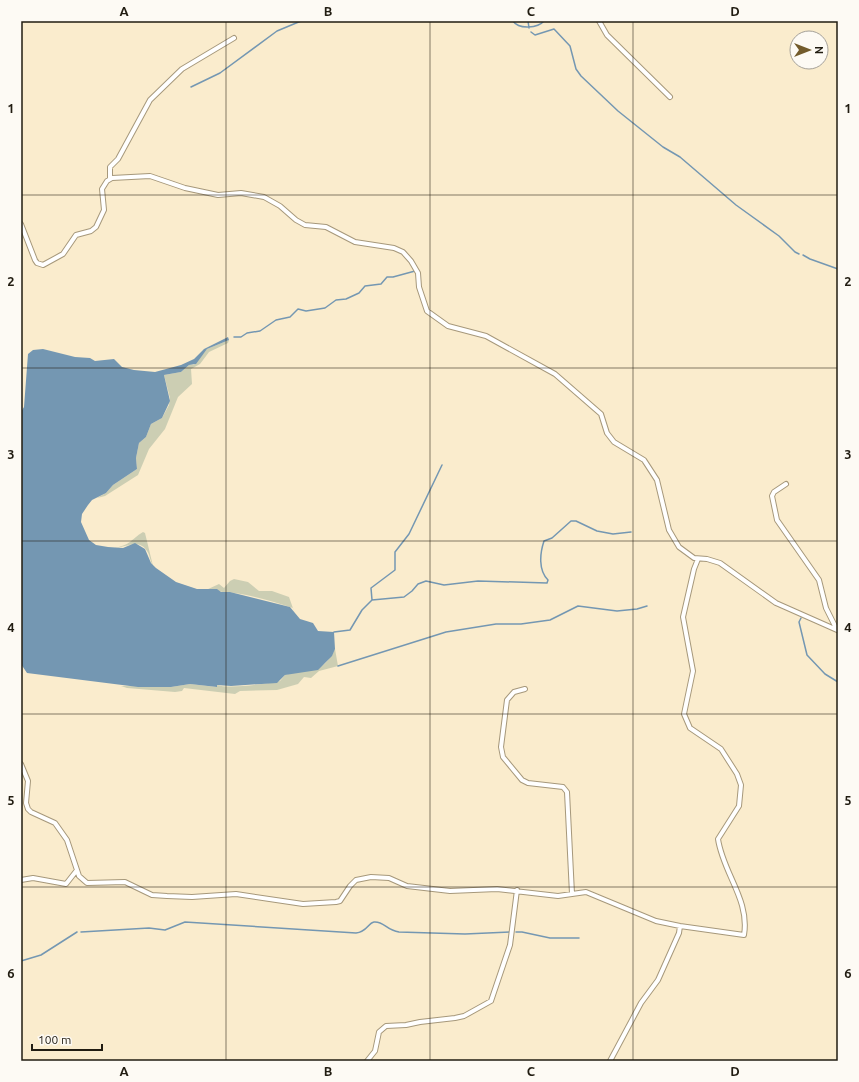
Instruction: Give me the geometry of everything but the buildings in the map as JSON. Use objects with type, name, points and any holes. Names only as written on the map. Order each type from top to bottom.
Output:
[{"type":"street","points":[[599,21],[607,35],[670,97]]},
{"type":"street","points":[[21,224],[37,263],[43,265],[63,254],[76,235],[91,231],[96,227],[104,210],[102,189],[110,179],[110,167],[118,158],[150,100],[182,68],[234,38]]},
{"type":"street","points":[[110,179],[150,176],[185,188],[218,195],[241,193],[264,197],[280,206],[296,220],[305,225],[326,227],[355,242],[394,248],[403,252],[416,269],[419,287],[426,311],[448,326],[486,336],[549,370],[577,392],[601,414],[607,434],[614,442],[640,456],[648,464],[657,480],[671,536],[686,553],[698,559],[708,559],[720,563],[776,603],[838,630]]},
{"type":"street","points":[[786,484],[774,492],[772,496],[777,520],[818,580],[826,608],[838,630]]},
{"type":"street","points":[[21,764],[28,781],[26,803],[28,809],[30,812],[55,823],[67,840],[76,870],[87,883],[125,882],[152,895],[192,897],[236,894],[303,904],[336,902],[356,880],[370,877],[389,878],[407,886],[450,891],[497,889],[517,890],[558,896],[580,892],[591,893],[656,921],[744,935],[745,928],[742,900],[723,859],[718,839],[739,806],[741,795],[740,779],[721,749],[690,728],[684,714],[693,671],[683,617],[694,569],[698,559]]},
{"type":"street","points":[[525,689],[514,692],[507,700],[501,753],[506,763],[522,780],[528,783],[563,787],[567,792],[572,894]]},
{"type":"street","points":[[21,880],[33,878],[66,884],[76,870]]},
{"type":"street","points":[[367,1061],[375,1051],[379,1032],[386,1026],[406,1025],[464,1016],[490,1001],[510,945],[517,890]]},
{"type":"street","points":[[610,1061],[641,1003],[658,980],[679,933],[680,926]]},
{"type":"green space","points":[[229,340],[228,343],[209,352],[200,364],[191,369],[192,384],[178,397],[165,429],[149,449],[138,475],[105,496],[97,498],[106,493],[113,485],[137,469],[136,458],[139,443],[146,437],[151,424],[162,418],[169,405],[170,398],[164,375],[181,372],[189,365],[194,365],[207,349]]},
{"type":"green space","points":[[143,532],[145,533],[153,566],[148,553],[144,547],[140,545],[136,544],[114,548],[127,544]]},
{"type":"green space","points":[[234,579],[248,582],[259,591],[272,591],[289,597],[293,608],[249,596],[206,590],[219,584],[224,588]]},
{"type":"green space","points":[[335,649],[338,666],[319,671],[311,678],[304,677],[298,684],[277,690],[240,691],[235,694],[184,688],[182,691],[175,692],[127,688],[121,686],[171,687],[190,684],[216,687],[217,685],[258,685],[280,681],[285,675],[314,670],[330,658]]},
{"type":"water","points":[[228,337],[229,340],[207,349],[196,364],[189,365],[181,372],[164,375],[170,401],[162,418],[151,424],[146,437],[139,443],[136,458],[137,469],[113,485],[106,493],[92,500],[82,514],[81,522],[89,540],[96,545],[123,548],[135,543],[145,549],[151,563],[156,568],[176,582],[197,589],[217,589],[221,592],[230,592],[290,607],[300,619],[313,623],[318,631],[334,632],[335,649],[332,656],[318,670],[285,675],[277,683],[231,686],[217,685],[217,687],[190,684],[171,687],[138,687],[27,673],[21,664],[21,412],[24,407],[28,354],[33,350],[43,349],[75,357],[90,358],[95,361],[114,359],[122,367],[155,372],[181,365],[194,359],[204,349]]},
{"type":"waterway","points":[[191,87],[220,73],[277,31],[301,21]]},
{"type":"waterway","points":[[513,21],[524,27],[537,25],[544,21]]},
{"type":"waterway","points":[[528,21],[529,28]]},
{"type":"waterway","points":[[531,32],[535,35],[554,29],[570,46],[576,69],[581,76],[618,111],[663,147],[680,157],[736,205],[779,236],[799,254]]},
{"type":"waterway","points":[[803,255],[838,269]]},
{"type":"waterway","points":[[234,337],[241,337],[247,333],[260,331],[276,320],[290,317],[298,309],[306,311],[325,308],[336,300],[346,299],[359,293],[365,286],[381,284],[387,277],[393,277],[415,271]]},
{"type":"waterway","points":[[372,600],[371,588],[395,570],[395,552],[409,534],[442,465]]},
{"type":"waterway","points":[[334,632],[350,630],[362,610],[372,600],[404,597],[418,584],[426,581],[444,585],[478,581],[547,583],[548,580],[541,566],[544,541],[552,538],[571,521],[576,521],[597,531],[613,534],[631,532]]},
{"type":"waterway","points":[[338,666],[446,632],[496,624],[521,624],[550,620],[578,606],[617,611],[637,609],[647,606]]},
{"type":"waterway","points":[[801,618],[799,622],[807,655],[825,674],[838,682]]},
{"type":"waterway","points":[[81,932],[149,928],[165,930],[185,922],[356,933],[363,931],[372,923],[377,922],[399,932],[465,934],[511,932]]},
{"type":"waterway","points":[[21,961],[41,955],[77,932]]},
{"type":"waterway","points":[[516,932],[550,938],[579,938]]}]
